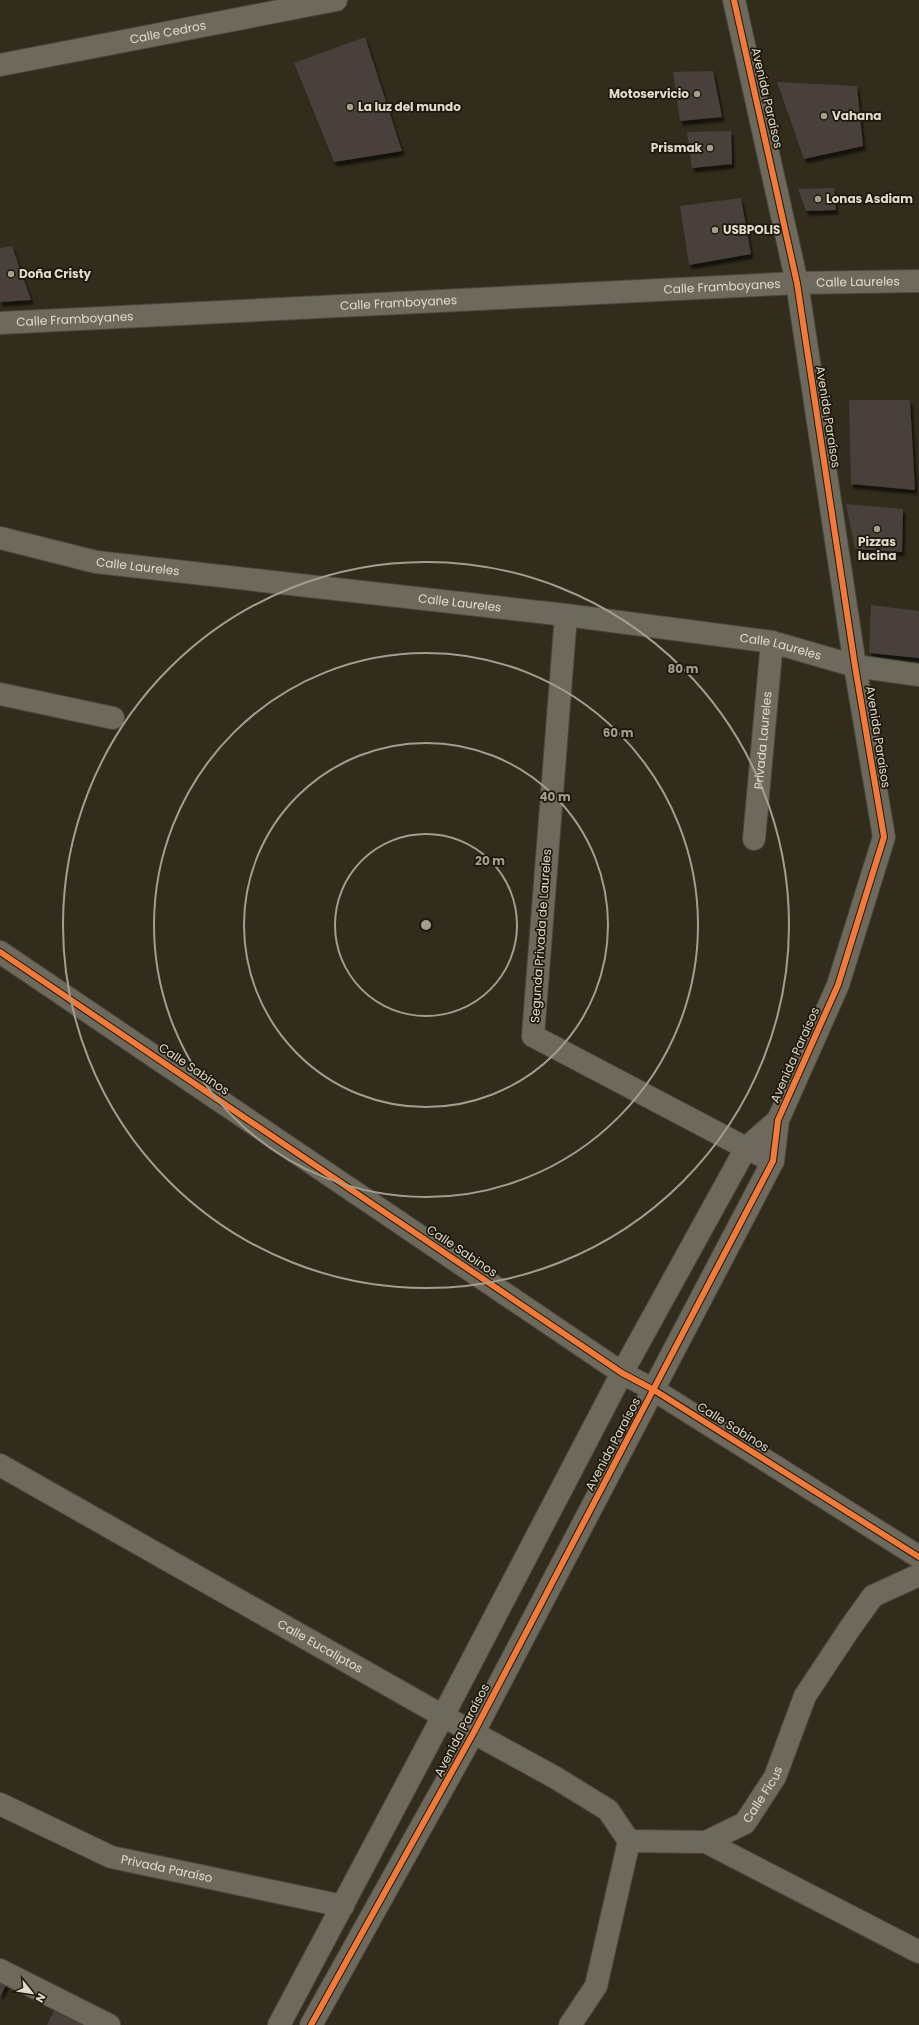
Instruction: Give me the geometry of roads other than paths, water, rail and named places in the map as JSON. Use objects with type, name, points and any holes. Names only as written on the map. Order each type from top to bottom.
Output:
[{"type":"street","name":"Calle Cedros","points":[[0,65],[336,0]]},
{"type":"street","name":"Avenida Paraísos","points":[[311,2025],[474,1732],[773,1160],[778,1120],[838,985],[884,837],[855,666],[797,282],[734,0]]},
{"type":"street","name":"Calle Laureles","points":[[797,282],[919,280]]},
{"type":"street","name":"Calle Framboyanes","points":[[0,323],[797,282]]},
{"type":"street","name":"Calle Laureles","points":[[0,538],[96,562],[566,615],[772,642],[855,666],[919,675]]},
{"type":"street","name":"Segunda Privada de Laureles","points":[[566,615],[533,1036],[746,1148],[773,1160]]},
{"type":"street","name":"Privada Laureles","points":[[754,839],[772,642]]},
{"type":"street","points":[[0,694],[113,718]]},
{"type":"street","name":"Calle Sabinos","points":[[0,952],[622,1373],[654,1390],[919,1557]]},
{"type":"street","name":"Avenida Paraísos","points":[[279,2025],[443,1716],[622,1373],[746,1148],[778,1120]]},
{"type":"street","name":"Calle Eucaliptos","points":[[0,1465],[443,1716],[556,1778],[608,1810],[629,1840]]},
{"type":"street","name":"Calle Ficus","points":[[629,1840],[706,1842],[745,1823],[775,1777],[805,1696],[872,1596],[919,1574]]},
{"type":"street","name":"Privada Paraíso","points":[[0,1804],[111,1857],[342,1906]]},
{"type":"street","points":[[570,2025],[596,1986],[629,1840]]},
{"type":"street","points":[[706,1842],[919,1952]]},
{"type":"street","points":[[0,1970],[109,2025]]},
{"type":"place","name":"Motoservicio","points":[[697,94]]},
{"type":"place","name":"La luz del mundo","points":[[350,107]]},
{"type":"place","name":"Vahana","points":[[824,116]]},
{"type":"place","name":"Prismak","points":[[710,148]]},
{"type":"place","name":"Lonas Asdiam","points":[[818,199]]},
{"type":"place","name":"USBPOLIS","points":[[715,230]]},
{"type":"place","name":"Doña Cristy","points":[[11,274]]},
{"type":"place","name":"Pizzas lucina","points":[[877,529]]}]
